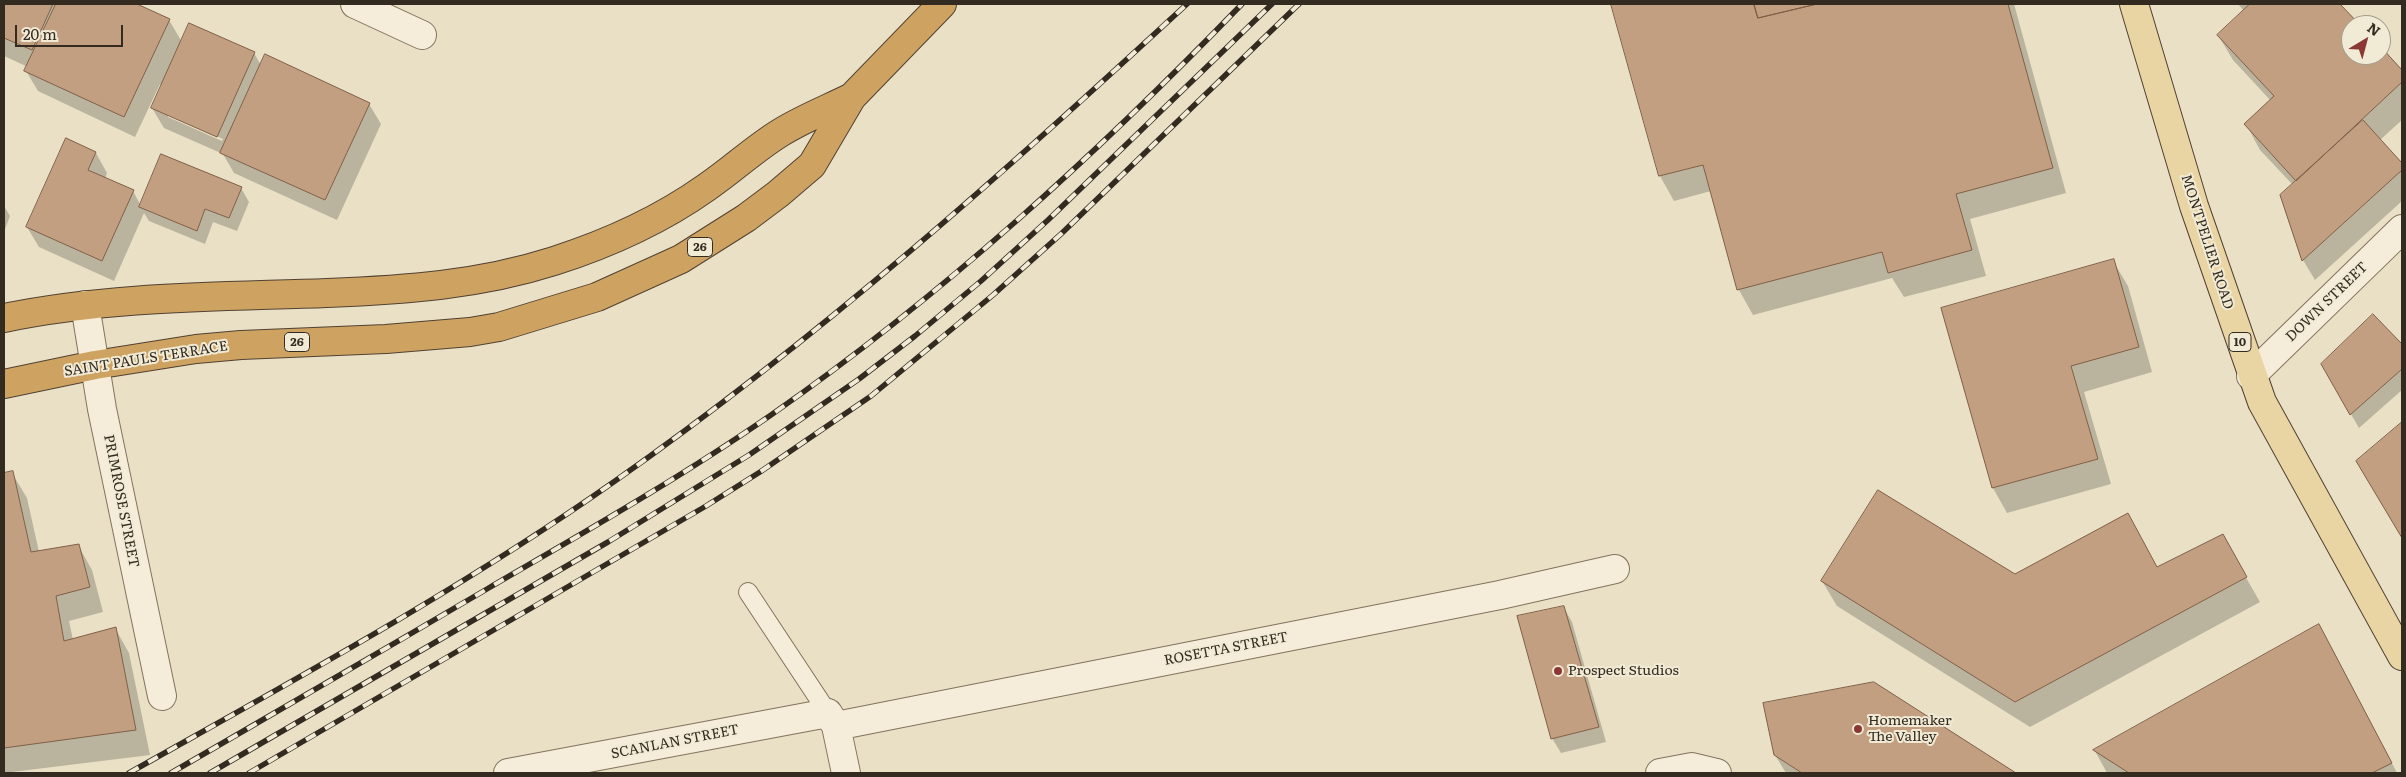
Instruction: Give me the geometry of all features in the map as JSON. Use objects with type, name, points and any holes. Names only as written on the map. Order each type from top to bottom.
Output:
[{"type":"highway","name":"26","points":[[4,318],[84,305],[212,297],[400,290],[487,279],[555,261],[634,229],[705,189],[779,133],[852,97],[942,4]]},
{"type":"highway","name":"SAINT PAULS TERRACE","points":[[4,384],[95,365],[205,348],[434,336],[499,327],[597,297],[681,259],[714,239],[778,194],[812,165],[852,97]]},
{"type":"main road","name":"MONTPELIER ROAD","points":[[2134,4],[2194,206],[2252,376],[2275,429],[2402,656]]},
{"type":"street","points":[[355,4],[422,35]]},
{"type":"street","name":"DOWN STREET","points":[[2252,376],[2402,229]]},
{"type":"street","name":"PRIMROSE STREET","points":[[84,305],[153,662],[162,696]]},
{"type":"street","name":"ROSETTA STREET","points":[[832,720],[1500,594],[1615,570]]},
{"type":"street","points":[[832,720],[846,773]]},
{"type":"street","name":"SCANLAN STREET","points":[[508,773],[832,720]]},
{"type":"street","points":[[1660,773],[1692,767],[1718,773]]},
{"type":"lane","points":[[748,592],[832,720]]},
{"type":"building","points":[[4,4],[53,4],[32,50],[4,38]]},
{"type":"building","points":[[56,4],[137,4],[170,19],[124,117],[24,71]]},
{"type":"building","points":[[1611,4],[1754,4],[1758,18],[1817,4],[2008,4],[2053,168],[1956,194],[1972,250],[1888,273],[1882,252],[1737,290],[1703,165],[1659,176]]},
{"type":"building","points":[[1754,4],[1817,4],[1758,18]]},
{"type":"building","points":[[2250,4],[2340,4],[2350,15],[2341,15],[2341,65],[2391,65],[2391,58],[2402,70],[2402,82],[2296,181],[2244,124],[2274,96],[2217,35]]},
{"type":"building","points":[[189,23],[255,52],[217,137],[151,108]]},
{"type":"building","points":[[265,54],[370,103],[325,200],[220,153]]},
{"type":"building","points":[[2363,120],[2402,163],[2402,170],[2302,261],[2280,195]]},
{"type":"building","points":[[66,138],[96,152],[88,170],[134,190],[102,261],[26,227]]},
{"type":"building","points":[[161,154],[242,187],[229,218],[205,209],[197,231],[139,207]]},
{"type":"building","points":[[2114,259],[2139,347],[2071,366],[2098,459],[1992,488],[1941,308]]},
{"type":"building","points":[[2373,314],[2402,344],[2402,369],[2350,415],[2321,364]]},
{"type":"building","points":[[2402,422],[2402,538],[2356,461]]},
{"type":"building","points":[[13,471],[31,552],[79,544],[90,587],[56,596],[64,641],[116,627],[136,730],[4,748],[4,473]]},
{"type":"building","points":[[1878,490],[2015,574],[2128,513],[2157,567],[2223,534],[2247,577],[2015,702],[1821,581]]},
{"type":"building","name":"Prospect Studios","points":[[1564,606],[1599,727],[1551,739],[1517,616]]},
{"type":"building","points":[[2319,624],[2392,763],[2372,773],[2129,773],[2093,750]]},
{"type":"building","name":"Homemaker The Valley","points":[[1874,682],[2016,773],[1802,773],[1774,755],[1763,703]]},
{"type":"railway","points":[[129,773],[376,633],[497,560],[615,481],[691,426],[838,312],[909,252],[1050,129],[1187,4]]},
{"type":"railway","points":[[171,773],[631,505],[771,415],[897,321],[1017,221],[1131,115],[1242,4]]},
{"type":"railway","points":[[210,773],[608,542],[749,455],[859,379],[915,336],[981,281],[1048,220],[1272,4]]},
{"type":"railway","points":[[249,773],[706,506],[760,472],[871,396],[993,295],[1061,234],[1299,4]]},
{"type":"place","name":"Prospect Studios","points":[[1558,671]]},
{"type":"place","name":"Homemaker The Valley","points":[[1858,729]]}]
